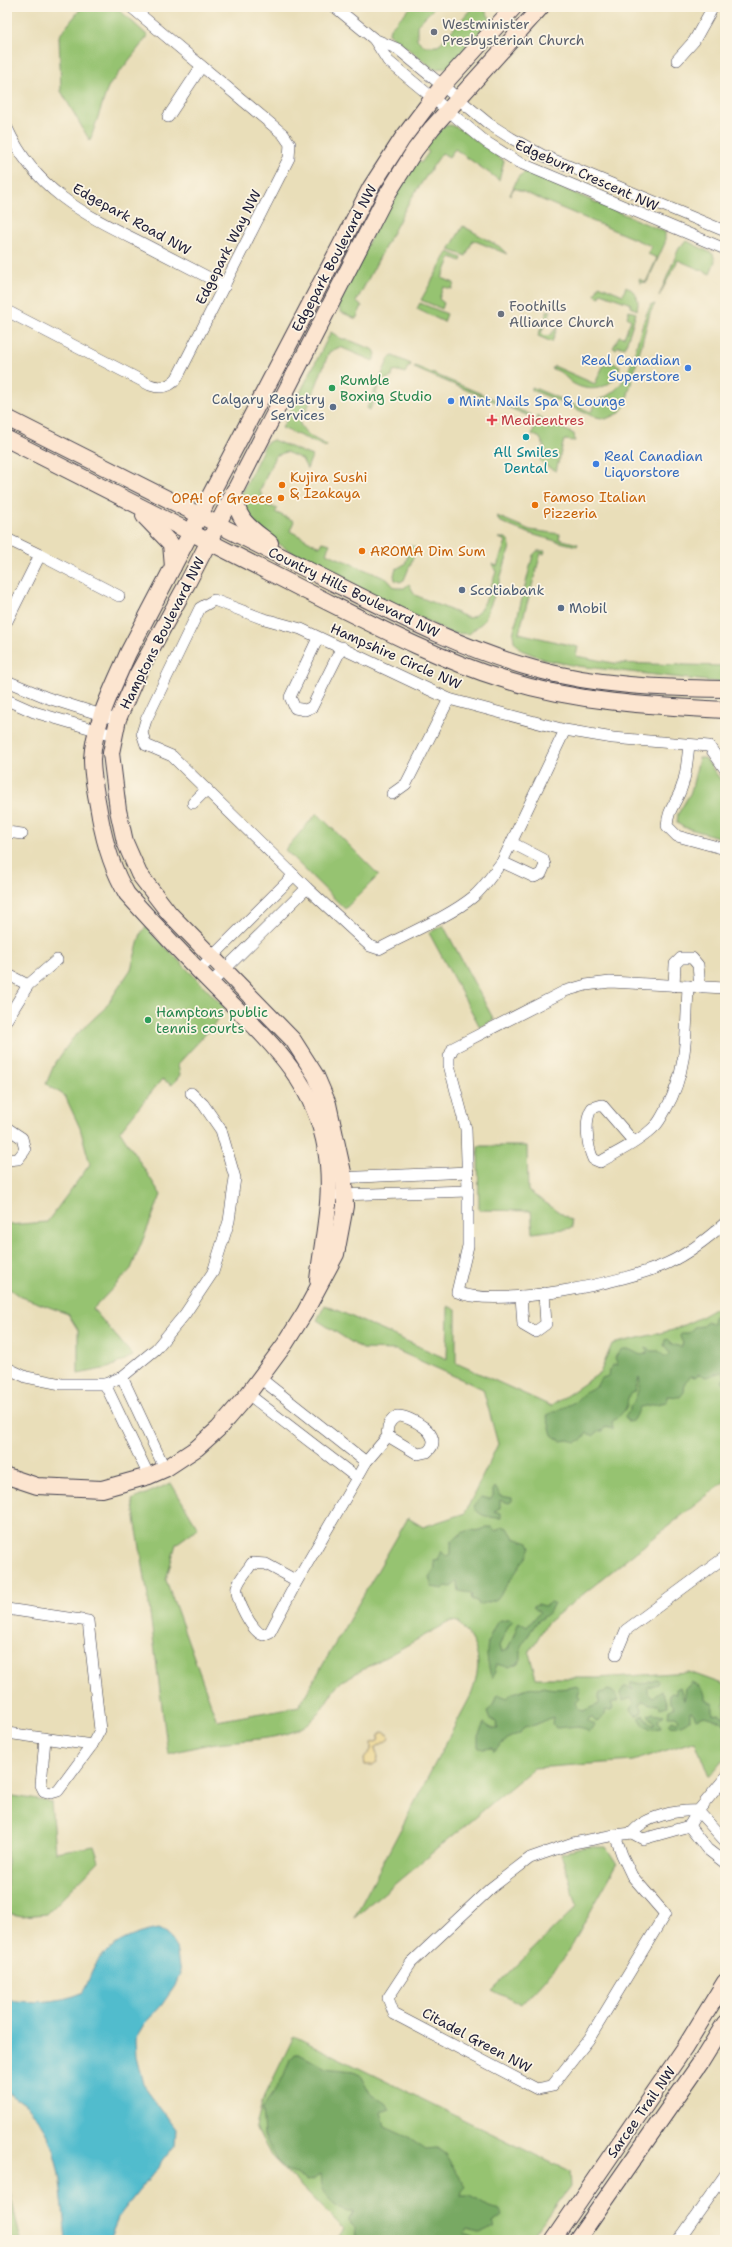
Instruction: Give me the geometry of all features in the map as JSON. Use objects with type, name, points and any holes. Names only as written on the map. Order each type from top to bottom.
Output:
[{"type":"street","name":"Edgepark Way NW","points":[[7,311],[150,385],[164,387],[177,378],[287,164],[291,151],[290,144],[283,134],[131,7]]},
{"type":"street","points":[[335,7],[374,39],[398,49],[438,92],[452,104]]},
{"type":"street","name":"Edgepark Boulevard NW","points":[[217,525],[385,198],[415,150],[452,104],[541,7]]},
{"type":"street","points":[[677,60],[694,41],[713,7]]},
{"type":"street","points":[[509,13],[518,32]]},
{"type":"street","name":"Edgepark Boulevard NW","points":[[191,533],[307,307],[371,187],[402,139],[438,92],[509,13]]},
{"type":"street","points":[[374,39],[388,61],[438,92],[452,104]]},
{"type":"street","points":[[168,117],[201,67]]},
{"type":"street","name":"Edgeburn Crescent NW","points":[[452,104],[489,124],[526,147],[725,231]]},
{"type":"street","name":"Edgeburn Crescent NW","points":[[452,104],[486,142],[518,162],[725,249]]},
{"type":"street","name":"Edgepark Road NW","points":[[7,128],[28,164],[50,189],[63,200],[98,221],[225,286]]},
{"type":"street","name":"Country Hills Boulevard NW","points":[[7,418],[217,525],[455,642],[535,669],[619,684],[691,689],[725,689]]},
{"type":"street","name":"Country Hills Boulevard NW","points":[[7,439],[208,542],[414,645],[455,663],[502,679],[580,698],[649,707],[725,710]]},
{"type":"street","points":[[234,491],[238,513],[242,520],[310,571]]},
{"type":"street","points":[[127,501],[158,528],[171,544],[173,567]]},
{"type":"street","name":"Hamptons Boulevard NW","points":[[7,1476],[37,1486],[102,1489],[150,1476],[165,1469],[197,1448],[218,1429],[260,1378],[305,1312],[318,1285],[336,1254],[342,1225],[345,1195],[336,1178],[326,1150],[315,1110],[305,1089],[290,1065],[261,1032],[211,983],[131,899],[116,876],[105,848],[94,783],[92,759],[110,728],[217,525]]},
{"type":"street","name":"Hamptons Boulevard NW","points":[[191,533],[128,653],[102,715],[110,728],[111,753],[118,810],[125,842],[139,874],[169,913],[293,1040],[316,1076],[328,1104],[336,1178],[329,1196],[318,1285]]},
{"type":"street","points":[[7,539],[119,596]]},
{"type":"street","points":[[7,621],[40,556]]},
{"type":"street","name":"Hampshire Circle NW","points":[[214,600],[221,601],[260,618],[301,629],[318,638],[342,647],[449,698],[565,730],[502,862],[473,897],[449,912],[379,949],[370,946],[307,888],[172,756],[146,745],[142,733],[146,720],[200,608],[207,602],[214,600]]},
{"type":"street","points":[[318,638],[290,697],[295,708],[299,710],[312,707],[342,647]]},
{"type":"street","points":[[7,681],[48,698],[102,715]]},
{"type":"street","points":[[392,794],[406,784],[449,698]]},
{"type":"street","points":[[7,700],[34,712],[110,728]]},
{"type":"street","points":[[649,707],[682,701],[725,702]]},
{"type":"street","points":[[565,730],[613,738],[709,746],[725,769]]},
{"type":"street","points":[[689,745],[686,774],[679,794],[668,814],[667,826],[677,836],[725,849]]},
{"type":"street","points":[[193,803],[207,789]]},
{"type":"street","points":[[7,832],[22,834]]},
{"type":"street","points":[[502,862],[534,877],[541,874],[545,865],[543,859],[512,843]]},
{"type":"street","points":[[199,970],[294,875]]},
{"type":"street","points":[[211,983],[307,888]]},
{"type":"street","points":[[674,986],[675,964],[681,958],[692,958],[698,965],[700,986]]},
{"type":"street","points":[[7,1019],[28,985],[57,960]]},
{"type":"street","points":[[7,974],[28,985]]},
{"type":"street","points":[[725,988],[610,982],[586,985],[565,991],[454,1048],[449,1057],[449,1065],[466,1128],[468,1172],[468,1246],[457,1292],[468,1297],[521,1296],[610,1283],[637,1276],[668,1263],[701,1244],[725,1223]]},
{"type":"street","points":[[634,1142],[602,1105],[592,1108],[588,1114],[589,1151],[593,1159],[600,1162],[634,1142],[657,1124],[670,1102],[682,1070],[686,1050],[688,986]]},
{"type":"street","points":[[7,1368],[26,1378],[61,1384],[105,1384],[122,1377],[156,1349],[184,1314],[213,1272],[229,1221],[235,1178],[221,1130],[203,1104],[191,1093]]},
{"type":"street","points":[[7,1128],[22,1138],[25,1150],[18,1159],[7,1160]]},
{"type":"street","points":[[336,1178],[468,1172]]},
{"type":"street","points":[[329,1196],[468,1191]]},
{"type":"street","points":[[521,1296],[523,1325],[535,1332],[546,1324],[544,1293]]},
{"type":"street","points":[[122,1377],[165,1469]]},
{"type":"street","points":[[260,1378],[366,1462]]},
{"type":"street","points":[[105,1384],[150,1476]]},
{"type":"street","points":[[248,1394],[357,1478]]},
{"type":"street","points":[[297,1581],[266,1564],[252,1563],[239,1583],[237,1593],[256,1630],[263,1635],[270,1632],[297,1581],[366,1462],[388,1436]]},
{"type":"street","points":[[616,1654],[626,1630],[725,1557]]},
{"type":"street","points":[[7,1609],[88,1621],[100,1730],[92,1745],[58,1790],[46,1792],[41,1785],[44,1739]]},
{"type":"street","points":[[7,1733],[92,1745]]},
{"type":"street","points":[[725,1778],[698,1811],[689,1826],[707,1849],[725,1863]]},
{"type":"street","points":[[632,1833],[638,1824],[667,1814],[681,1810],[698,1811],[725,1841]]},
{"type":"street","name":"Citadel Green NW","points":[[615,1835],[632,1876],[665,1914],[589,2039],[552,2086],[537,2089],[394,2014],[388,1998],[411,1963],[491,1888],[530,1858],[573,1843],[615,1835],[632,1833],[644,1839],[689,1826]]},
{"type":"street","name":"Sarcee Trail NW","points":[[553,2240],[684,2049],[725,1982]]},
{"type":"street","name":"Sarcee Trail NW","points":[[577,2240],[701,2062],[725,2023]]},
{"type":"street","points":[[679,2240],[725,2175]]},
{"type":"green space","points":[[82,7],[116,7],[148,36],[108,87],[90,141],[61,91],[59,36]]},
{"type":"green space","points":[[411,7],[435,7],[417,25],[417,39],[424,46],[438,46],[471,9],[471,7],[483,7],[491,20],[450,65],[446,68],[434,69],[389,34],[390,28]]},
{"type":"green space","points":[[451,125],[462,130],[504,161],[499,180],[455,149],[449,157],[442,153],[410,200],[356,302],[362,306],[356,319],[341,312],[337,304],[381,218],[416,160],[421,163],[429,152],[424,148],[445,126]]},
{"type":"green space","points":[[525,172],[665,232],[665,243],[647,282],[640,283],[639,279],[646,282],[657,258],[648,254],[651,246],[514,188],[510,195],[518,177]]},
{"type":"green space","points":[[463,226],[500,247],[507,254],[473,240],[466,256],[449,250]]},
{"type":"green space","points":[[687,241],[713,254],[715,261],[710,274],[678,260],[659,296],[679,248]]},
{"type":"green space","points":[[448,252],[462,258],[461,261],[451,257],[442,278],[454,283],[452,289],[443,287],[439,299],[444,303],[442,309],[421,300]]},
{"type":"green space","points":[[599,285],[623,295],[626,286],[635,293],[638,302],[637,310],[631,307],[631,304],[601,293],[600,297],[595,295]]},
{"type":"green space","points":[[420,303],[447,314],[444,322],[417,309]]},
{"type":"green space","points":[[655,304],[650,313],[625,406],[619,413],[606,419],[592,416],[532,390],[532,387],[591,412],[598,400],[611,393],[621,384],[633,359],[645,318],[651,305]]},
{"type":"green space","points":[[548,310],[551,311],[541,333],[545,336],[550,335],[558,326],[552,342],[538,336]]},
{"type":"green space","points":[[629,311],[636,313],[625,348],[618,346],[616,349],[613,348],[619,336],[624,337],[631,320],[627,317]]},
{"type":"green space","points":[[331,332],[342,339],[346,339],[374,350],[376,354],[373,361],[340,347],[329,352],[306,412],[304,412],[301,419],[298,420],[306,433],[327,445],[326,447],[282,428]]},
{"type":"green space","points":[[393,356],[411,364],[410,367],[408,367],[405,373],[399,371],[393,372],[392,377],[381,381],[376,393],[382,405],[373,402],[370,410],[367,408],[389,358]]},
{"type":"green space","points":[[611,362],[620,366],[617,374],[608,384],[595,388],[581,387],[574,384],[562,374],[552,369],[554,366],[595,384],[604,364],[610,366]]},
{"type":"green space","points":[[415,366],[532,415],[531,417],[414,368]]},
{"type":"green space","points":[[536,416],[574,434],[575,441],[564,440],[556,471],[544,465],[540,460],[545,449],[540,438],[532,434],[537,420]]},
{"type":"green space","points":[[273,440],[312,456],[307,469],[302,459],[286,452],[275,456],[260,491],[266,505],[278,509],[275,512],[294,521],[290,531],[320,547],[323,542],[330,544],[326,553],[387,579],[395,588],[404,588],[409,584],[415,595],[469,618],[479,611],[486,599],[496,572],[492,564],[497,566],[506,541],[499,538],[506,538],[509,541],[510,547],[498,586],[484,621],[469,634],[451,633],[310,564],[253,526],[240,501],[242,493],[266,443]]},
{"type":"green space","points":[[497,516],[530,530],[560,534],[559,539],[578,544],[577,546],[527,533],[499,521]]},
{"type":"green space","points":[[409,545],[415,547],[416,551],[404,580],[400,582],[395,580],[394,575],[396,569],[405,564],[408,555],[405,547]]},
{"type":"green space","points":[[537,551],[545,551],[544,554],[541,553],[519,633],[578,647],[576,656],[614,663],[725,666],[725,683],[577,666],[546,660],[521,650],[514,641],[513,634],[533,555]]},
{"type":"green space","points":[[699,758],[705,758],[725,786],[725,839],[683,827],[677,823],[678,814],[691,792]]},
{"type":"green space","points":[[317,813],[379,875],[345,909],[285,850]]},
{"type":"green space","points":[[443,925],[494,1020],[480,1027],[429,933]]},
{"type":"green space","points":[[146,927],[225,1008],[214,1025],[178,1064],[180,1075],[172,1085],[162,1079],[120,1131],[161,1195],[131,1269],[93,1309],[133,1356],[108,1368],[78,1374],[78,1330],[68,1314],[19,1296],[7,1287],[7,1225],[47,1222],[90,1164],[80,1128],[65,1096],[46,1084],[54,1065],[72,1039],[105,1008],[131,969],[141,933]]},
{"type":"green space","points":[[478,1146],[527,1146],[528,1191],[571,1220],[572,1228],[533,1233],[531,1211],[479,1210]]},
{"type":"green space","points":[[725,1303],[725,1481],[547,1623],[529,1653],[536,1678],[597,1678],[689,1672],[725,1685],[725,1758],[709,1777],[695,1741],[633,1761],[534,1768],[354,1918],[470,1697],[477,1676],[478,1666],[476,1649],[472,1641],[458,1622],[451,1621],[342,1681],[333,1691],[315,1717],[300,1728],[289,1733],[262,1739],[222,1742],[168,1754],[147,1590],[132,1500],[171,1483],[198,1528],[176,1544],[166,1580],[217,1721],[299,1706],[408,1518],[423,1527],[465,1513],[498,1444],[483,1389],[396,1350],[362,1349],[317,1320],[325,1305],[447,1359],[448,1306],[456,1310],[456,1363],[551,1406],[600,1373],[612,1344],[673,1330],[699,1318]]},
{"type":"green space","points":[[714,1317],[725,1319],[725,1376],[722,1372],[706,1377],[699,1374],[695,1377],[691,1376],[685,1382],[684,1392],[680,1397],[667,1396],[667,1402],[640,1407],[635,1418],[627,1421],[625,1417],[638,1393],[640,1383],[639,1377],[635,1392],[631,1393],[629,1396],[625,1410],[612,1422],[613,1429],[605,1427],[603,1431],[599,1431],[593,1436],[587,1433],[583,1439],[576,1442],[568,1440],[561,1441],[552,1435],[547,1417],[549,1414],[575,1402],[585,1392],[598,1385],[602,1378],[608,1376],[609,1370],[610,1371],[613,1365],[618,1365],[615,1358],[622,1350],[629,1349],[642,1355],[647,1353],[646,1348],[652,1351],[659,1351],[664,1356],[668,1356],[669,1353],[664,1345],[665,1340],[667,1339],[672,1344],[681,1347],[683,1343],[680,1337],[681,1333],[689,1333],[694,1327],[703,1326],[707,1321],[713,1324]]},
{"type":"green space","points":[[725,1376],[725,1383],[722,1382]]},
{"type":"green space","points":[[495,1487],[501,1496],[512,1498],[512,1501],[509,1503],[500,1500],[500,1508],[494,1511],[501,1513],[501,1518],[489,1517],[481,1514],[474,1506],[481,1497],[490,1499],[493,1496],[493,1490]]},
{"type":"green space","points":[[502,1526],[508,1528],[514,1538],[529,1543],[531,1547],[527,1556],[497,1599],[479,1605],[477,1601],[472,1601],[471,1593],[459,1591],[457,1582],[451,1587],[446,1586],[443,1589],[432,1587],[429,1577],[435,1568],[434,1561],[439,1560],[438,1558],[441,1551],[446,1556],[451,1554],[451,1542],[462,1533],[470,1530],[480,1531],[486,1527],[492,1527],[496,1531]]},
{"type":"green space","points":[[551,1602],[554,1603],[549,1613],[537,1622],[521,1646],[521,1659],[518,1663],[509,1667],[496,1664],[496,1672],[492,1679],[488,1663],[487,1649],[490,1636],[498,1621],[510,1618],[513,1621],[509,1625],[499,1646],[501,1652],[508,1649],[519,1622],[527,1627],[540,1612],[533,1606],[538,1604],[545,1606]]},
{"type":"green space","points":[[656,1679],[659,1681],[658,1684],[648,1687],[648,1693],[653,1697],[662,1691],[667,1706],[660,1708],[659,1705],[650,1704],[643,1701],[640,1706],[642,1710],[641,1713],[635,1716],[630,1709],[634,1703],[631,1698],[624,1701],[621,1694],[623,1688],[626,1686],[633,1690],[630,1685],[632,1682],[641,1684]]},
{"type":"green space","points":[[691,1682],[703,1690],[705,1700],[713,1704],[713,1715],[719,1714],[724,1717],[725,1725],[721,1721],[704,1716],[696,1719],[693,1713],[690,1712],[690,1719],[685,1723],[677,1726],[669,1725],[672,1720],[677,1722],[679,1720],[676,1716],[668,1716],[669,1710],[674,1707],[670,1703],[669,1695],[672,1693],[676,1694],[676,1689],[680,1687],[684,1700],[686,1688],[689,1687]]},
{"type":"green space","points":[[576,1686],[580,1689],[578,1695],[580,1699],[576,1703],[578,1708],[583,1711],[599,1704],[599,1694],[608,1690],[613,1692],[619,1699],[618,1701],[611,1703],[613,1707],[611,1711],[605,1710],[602,1719],[596,1722],[592,1717],[589,1718],[588,1721],[594,1725],[589,1732],[579,1726],[556,1728],[552,1724],[553,1717],[535,1725],[524,1727],[520,1733],[509,1738],[494,1751],[492,1748],[483,1749],[478,1747],[478,1736],[484,1723],[491,1728],[498,1729],[496,1722],[489,1718],[487,1712],[494,1705],[497,1696],[500,1695],[507,1698],[512,1693],[532,1687],[539,1689],[543,1687],[560,1689]]},
{"type":"green space","points":[[653,1713],[664,1715],[658,1720],[661,1728],[651,1729],[643,1724],[639,1717],[644,1715],[653,1726],[655,1723],[648,1715]]},
{"type":"green space","points":[[7,1795],[51,1802],[55,1852],[94,1846],[99,1861],[47,1914],[22,1916],[7,1913]]},
{"type":"green space","points":[[587,1847],[606,1847],[617,1864],[565,1957],[521,2005],[492,1990],[577,1906],[561,1853]]},
{"type":"green space","points":[[294,2036],[570,2172],[571,2186],[530,2240],[335,2240],[343,2229],[271,2156],[256,2127],[262,2102]]},
{"type":"green space","points":[[294,2054],[299,2054],[326,2068],[353,2071],[358,2073],[362,2077],[370,2092],[387,2104],[390,2110],[381,2113],[385,2126],[407,2136],[426,2149],[437,2148],[445,2154],[466,2187],[462,2191],[461,2196],[471,2196],[488,2207],[500,2210],[502,2215],[493,2222],[495,2227],[480,2233],[467,2230],[464,2234],[474,2237],[475,2240],[360,2239],[356,2235],[355,2228],[349,2222],[354,2211],[345,2210],[335,2204],[327,2196],[322,2187],[321,2174],[313,2180],[307,2181],[285,2169],[276,2160],[264,2135],[262,2109],[284,2076],[290,2059]]},
{"type":"green space","points":[[7,2181],[21,2240],[7,2240]]},
{"type":"sand","points":[[383,1732],[388,1734],[389,1739],[375,1748],[378,1757],[377,1762],[372,1765],[365,1765],[364,1759],[371,1750],[371,1743],[378,1741],[379,1735]]},
{"type":"water","points":[[159,1929],[167,1933],[176,1947],[180,1973],[175,1986],[161,2006],[146,2022],[135,2040],[136,2056],[143,2084],[176,2129],[175,2145],[119,2216],[109,2240],[66,2240],[58,2170],[48,2136],[40,2121],[29,2108],[7,2092],[7,2000],[26,2002],[45,2001],[64,1999],[82,1993],[99,1959],[113,1946],[130,1937]]},
{"type":"place","name":"Westminister Presbysterian Church","points":[[434,32]]},
{"type":"place","name":"Foothills Alliance Church","points":[[501,314]]},
{"type":"place","name":"Real Canadian Superstore","points":[[688,368]]},
{"type":"place","name":"Rumble Boxing Studio","points":[[332,388]]},
{"type":"place","name":"Mint Nails Spa & Lounge","points":[[451,401]]},
{"type":"place","name":"Calgary Registry Services","points":[[333,407]]},
{"type":"place","name":"Medicentres","points":[[492,420]]},
{"type":"place","name":"All Smiles Dental","points":[[526,437]]},
{"type":"place","name":"Real Canadian Liquorstore","points":[[596,464]]},
{"type":"place","name":"Kujira Sushi & Izakaya","points":[[282,485]]},
{"type":"place","name":"OPA! of Greece","points":[[281,498]]},
{"type":"place","name":"Famoso Italian Pizzeria","points":[[535,505]]},
{"type":"place","name":"AROMA Dim Sum","points":[[362,551]]},
{"type":"place","name":"Scotiabank","points":[[462,590]]},
{"type":"place","name":"Mobil","points":[[561,608]]},
{"type":"place","name":"Hamptons public tennis courts","points":[[148,1020]]}]
